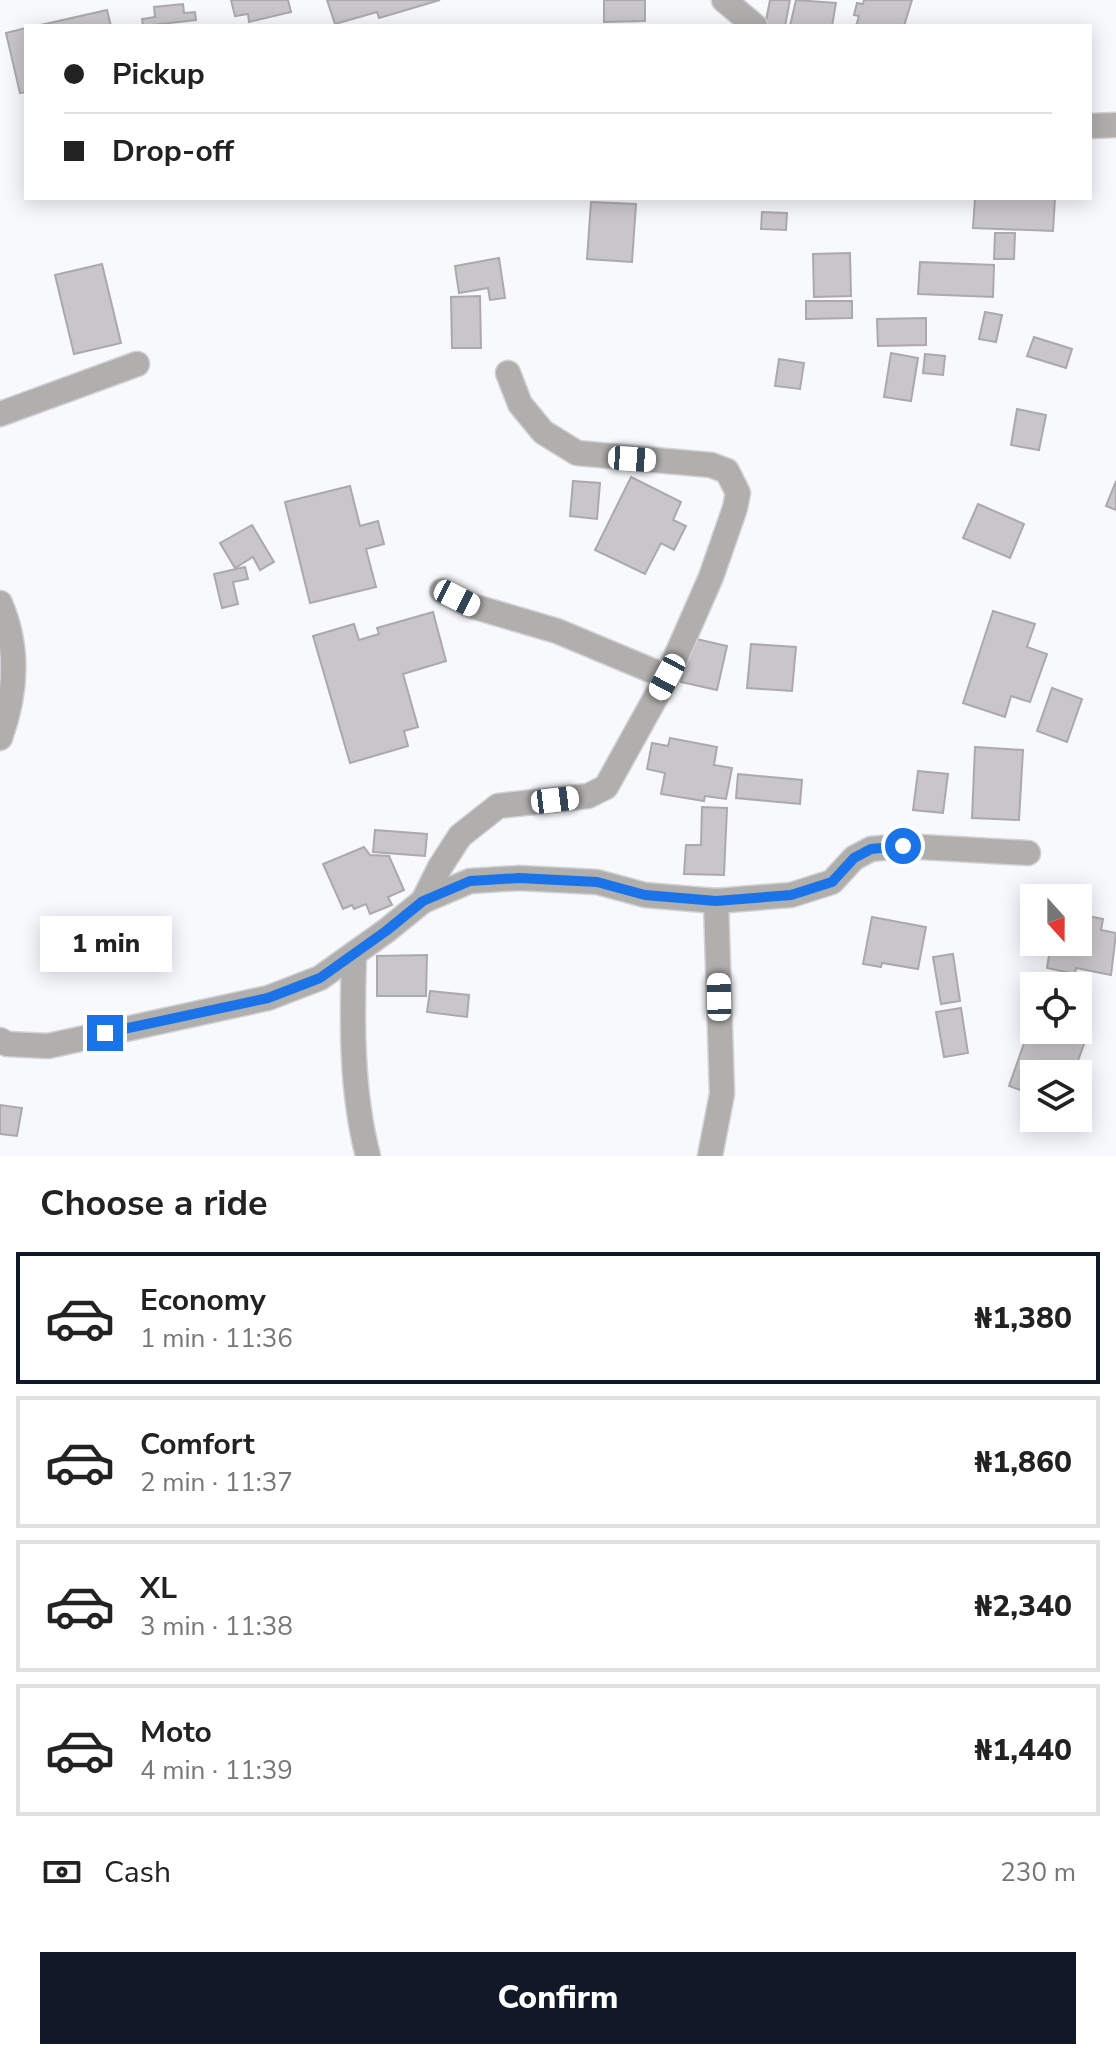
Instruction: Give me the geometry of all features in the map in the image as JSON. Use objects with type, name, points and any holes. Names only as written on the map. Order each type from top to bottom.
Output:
[{"type":"street","points":[[724,0],[753,24]]},
{"type":"street","points":[[1092,126],[1116,125]]},
{"type":"street","points":[[0,414],[137,364]]},
{"type":"street","points":[[423,901],[460,836],[498,806],[588,796],[606,787],[667,677],[711,577],[738,493],[727,471],[711,465],[577,453],[543,432],[520,404],[508,373]]},
{"type":"street","points":[[442,591],[472,606],[557,631],[667,677]]},
{"type":"street","points":[[0,603],[9,623],[14,677],[9,712],[0,738]]},
{"type":"street","points":[[0,1040],[7,1044],[48,1046],[268,998],[320,978],[423,901],[470,881],[519,878],[597,882],[645,895],[716,901],[791,895],[832,882],[854,858],[871,849],[903,846],[1028,853]]},
{"type":"street","points":[[710,1156],[722,1094],[716,901]]},
{"type":"street","points":[[354,954],[352,1020],[358,1098],[368,1156]]},
{"type":"building","points":[[231,0],[288,0],[291,12],[249,22],[248,14],[235,16]]},
{"type":"building","points":[[327,0],[440,0],[379,18],[377,12],[335,24]]},
{"type":"building","points":[[604,0],[645,0],[645,21],[604,22]]},
{"type":"building","points":[[770,0],[790,0],[785,24],[765,24]]},
{"type":"building","points":[[796,0],[836,3],[832,24],[790,24]]},
{"type":"building","points":[[864,0],[912,0],[905,24],[857,24],[859,16],[854,15],[857,3],[863,4]]},
{"type":"building","points":[[183,4],[184,13],[195,12],[196,20],[143,24],[142,19],[155,17],[154,7]]},
{"type":"building","points":[[107,10],[110,24],[45,24]]},
{"type":"building","points":[[24,28],[24,92],[20,93],[6,33]]},
{"type":"building","points":[[975,200],[1055,200],[1053,231],[973,228]]},
{"type":"building","points":[[591,202],[636,204],[632,262],[587,259]]},
{"type":"building","points":[[762,212],[787,213],[786,230],[761,229]]},
{"type":"building","points":[[995,233],[1015,233],[1014,259],[994,259]]},
{"type":"building","points":[[850,253],[851,296],[814,297],[813,254]]},
{"type":"building","points":[[499,258],[505,298],[490,300],[488,288],[459,293],[455,266]]},
{"type":"building","points":[[920,262],[994,265],[993,297],[918,294]]},
{"type":"building","points":[[102,264],[121,343],[74,354],[55,275]]},
{"type":"building","points":[[480,296],[481,348],[452,348],[451,297]]},
{"type":"building","points":[[806,301],[852,301],[852,318],[806,319]]},
{"type":"building","points":[[985,312],[1002,315],[996,342],[979,339]]},
{"type":"building","points":[[926,318],[926,345],[878,346],[877,319]]},
{"type":"building","points":[[1034,337],[1072,349],[1066,368],[1027,356]]},
{"type":"building","points":[[891,353],[918,358],[911,401],[884,397]]},
{"type":"building","points":[[925,354],[945,356],[943,375],[923,373]]},
{"type":"building","points":[[779,359],[804,363],[800,389],[775,386]]},
{"type":"building","points":[[1017,409],[1046,415],[1039,450],[1011,445]]},
{"type":"building","points":[[631,477],[681,502],[673,520],[686,526],[674,550],[661,543],[645,574],[595,550]]},
{"type":"building","points":[[573,481],[600,483],[597,519],[570,516]]},
{"type":"building","points":[[1116,481],[1116,510],[1106,506]]},
{"type":"building","points":[[350,486],[360,526],[378,521],[384,544],[366,549],[376,587],[310,603],[285,502]]},
{"type":"building","points":[[978,504],[1024,524],[1010,558],[963,538]]},
{"type":"building","points":[[252,525],[274,562],[260,570],[253,557],[235,568],[220,543]]},
{"type":"building","points":[[245,567],[248,579],[233,582],[238,604],[222,608],[214,574]]},
{"type":"building","points":[[993,611],[1035,624],[1027,647],[1047,654],[1030,702],[1011,696],[1005,717],[963,703]]},
{"type":"building","points":[[433,612],[446,661],[403,674],[418,727],[404,731],[408,746],[350,763],[313,636],[354,624],[359,640],[379,634],[377,628]]},
{"type":"building","points":[[692,638],[727,646],[717,690],[681,682]]},
{"type":"building","points":[[751,644],[796,647],[792,691],[747,688]]},
{"type":"building","points":[[1052,688],[1082,699],[1067,742],[1037,731]]},
{"type":"building","points":[[670,738],[717,747],[714,765],[732,768],[726,799],[705,796],[704,801],[661,794],[665,773],[647,769],[652,743],[668,746]]},
{"type":"building","points":[[975,747],[1023,750],[1019,820],[972,818]]},
{"type":"building","points":[[918,771],[948,774],[943,813],[913,810]]},
{"type":"building","points":[[738,774],[802,780],[800,804],[736,798]]},
{"type":"building","points":[[702,807],[727,808],[724,875],[684,874],[686,845],[701,845]]},
{"type":"building","points":[[375,830],[427,834],[425,856],[373,852]]},
{"type":"building","points":[[364,847],[370,855],[389,856],[404,890],[388,897],[392,905],[370,914],[366,904],[343,909],[323,864]]},
{"type":"building","points":[[872,917],[926,927],[918,969],[882,963],[881,967],[863,964]]},
{"type":"building","points":[[1092,917],[1103,919],[1101,930],[1116,933],[1111,975],[1076,968],[1075,972],[1066,972],[1047,968],[1049,956],[1092,956]]},
{"type":"building","points":[[953,954],[960,1001],[941,1004],[933,957]]},
{"type":"building","points":[[427,955],[426,996],[377,996],[377,956]]},
{"type":"building","points":[[430,991],[469,995],[467,1017],[427,1012]]},
{"type":"building","points":[[961,1008],[968,1053],[944,1057],[936,1012]]},
{"type":"building","points":[[1024,1044],[1084,1044],[1078,1060],[1020,1060],[1020,1090],[1009,1086]]},
{"type":"building","points":[[0,1105],[22,1108],[17,1136],[0,1134]]},
{"type":"route","points":[[105,1033],[268,998],[320,978],[423,901],[470,881],[519,878],[597,882],[645,895],[716,901],[791,895],[832,882],[854,858],[871,849],[903,846]]}]
